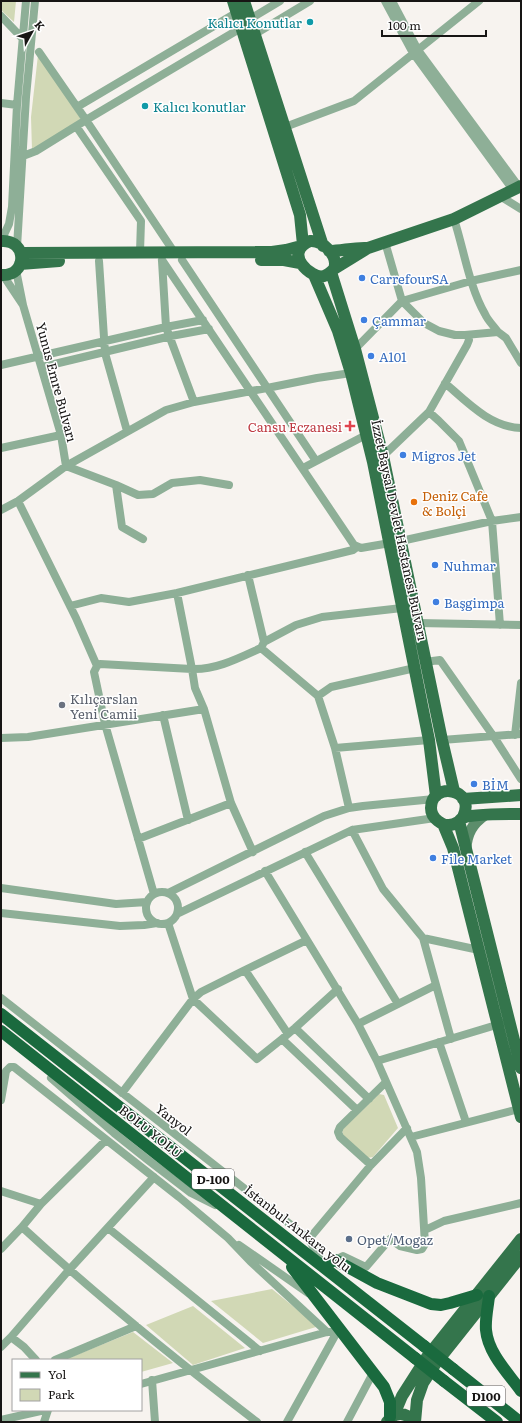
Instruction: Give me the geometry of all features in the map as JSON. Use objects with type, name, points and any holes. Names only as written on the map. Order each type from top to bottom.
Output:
[{"type":"highway","name":"İstanbul-Ankara yolu","points":[[1,1014],[323,1266],[422,1354],[444,1381],[496,1422]]},
{"type":"highway","name":"BOLU YOLU","points":[[1,1032],[279,1250],[422,1354]]},
{"type":"highway","points":[[279,1250],[318,1300],[339,1331],[373,1373],[389,1398],[390,1418]]},
{"type":"highway","points":[[323,1266],[335,1260],[377,1282],[431,1304],[441,1305],[483,1295],[488,1340],[493,1352],[521,1391]]},
{"type":"highway","name":"İstanbul-Ankara yolu","points":[[422,1354],[453,1369],[520,1422]]},
{"type":"main road","name":"İzzet Baysal Devlet Hastanesi Bulvarı","points":[[233,1],[236,13],[255,34],[326,248],[335,259],[333,271],[383,456],[395,542],[402,608],[428,740],[435,798]]},
{"type":"main road","name":"İzzet Baysal Devlet Hastanesi Bulvarı","points":[[244,1],[246,23],[300,215],[302,246],[298,252],[298,259],[300,263],[314,275],[334,320],[351,373],[373,462],[418,623],[442,740],[459,795]]},
{"type":"main road","points":[[314,275],[323,277],[368,248],[454,219],[500,196],[518,189]]},
{"type":"main road","points":[[1,241],[9,241],[19,259]]},
{"type":"main road","points":[[19,259],[53,261],[162,260],[178,256],[272,252],[302,246],[310,241],[315,241],[326,248],[348,250],[356,247],[368,248]]},
{"type":"main road","points":[[19,259],[140,252],[178,256],[284,260],[300,263]]},
{"type":"main road","points":[[2,275],[10,274],[19,259]]},
{"type":"main road","points":[[521,795],[459,795],[443,791],[435,798],[431,807],[454,848],[479,950],[521,1068]]},
{"type":"main road","points":[[459,795],[466,807],[461,819],[466,851],[504,1023],[520,1113]]},
{"type":"main road","points":[[439,821],[449,825],[461,819],[485,815],[521,814]]},
{"type":"main road","points":[[466,851],[469,832],[475,822],[485,815]]},
{"type":"main road","points":[[414,1422],[417,1400],[422,1383],[521,1239]]},
{"type":"main road","points":[[390,1418],[422,1354],[521,1256]]},
{"type":"main road","points":[[390,1418],[397,1414],[404,1414],[411,1418],[414,1422]]},
{"type":"street","points":[[1,241],[11,216],[17,105],[26,1]]},
{"type":"street","points":[[23,305],[19,259],[23,156],[26,97],[35,1]]},
{"type":"street","points":[[23,156],[36,151],[280,1]]},
{"type":"street","points":[[255,34],[310,1]]},
{"type":"street","points":[[385,1],[416,51],[518,189]]},
{"type":"street","points":[[392,1],[416,51]]},
{"type":"street","points":[[285,127],[354,101],[479,1]]},
{"type":"street","points":[[78,107],[236,13]]},
{"type":"street","points":[[1,16],[22,38]]},
{"type":"street","points":[[39,52],[78,107],[316,461]]},
{"type":"street","points":[[1,103],[17,105]]},
{"type":"street","points":[[76,126],[141,221],[140,252]]},
{"type":"street","points":[[500,196],[521,209]]},
{"type":"street","points":[[454,219],[462,242],[471,281],[485,315],[498,332],[506,338],[521,363]]},
{"type":"street","points":[[385,242],[402,301],[424,323],[439,331],[455,335],[498,332]]},
{"type":"street","points":[[162,260],[354,545],[361,548],[521,517]]},
{"type":"street","points":[[162,260],[166,327],[171,336],[194,402]]},
{"type":"street","points":[[99,261],[105,353],[127,431]]},
{"type":"street","points":[[355,349],[402,301],[471,281],[521,270]]},
{"type":"street","points":[[2,275],[23,305]]},
{"type":"street","name":"Yunus Emre Bulvarı","points":[[23,305],[61,435],[66,466]]},
{"type":"street","points":[[1,365],[202,320]]},
{"type":"street","points":[[42,367],[171,336],[209,329]]},
{"type":"street","points":[[383,456],[429,412],[467,345],[469,340],[468,335]]},
{"type":"street","points":[[1,510],[18,501],[66,466],[166,410],[194,402],[351,373]]},
{"type":"street","points":[[445,383],[492,421],[515,428],[521,428]]},
{"type":"street","points":[[429,412],[459,441],[492,522],[500,625]]},
{"type":"street","points":[[1,448],[61,435]]},
{"type":"street","points":[[303,468],[366,435]]},
{"type":"street","points":[[66,466],[138,494],[153,494],[172,483],[179,482],[200,480],[230,485]]},
{"type":"street","points":[[116,485],[122,527],[143,540]]},
{"type":"street","points":[[18,501],[98,666]]},
{"type":"street","points":[[70,606],[101,598],[129,602],[177,593],[353,550],[357,547]]},
{"type":"street","points":[[248,575],[263,645],[318,696],[335,748],[349,808]]},
{"type":"street","points":[[177,593],[195,688],[204,709],[231,803],[253,852]]},
{"type":"street","points":[[154,894],[105,724],[94,672],[98,666],[105,664],[204,669],[227,663],[263,645],[296,625],[322,617],[402,608]]},
{"type":"street","points":[[418,623],[521,625]]},
{"type":"street","points":[[425,662],[440,660],[521,778]]},
{"type":"street","points":[[318,696],[331,687],[415,668]]},
{"type":"street","points":[[442,740],[518,734],[521,683]]},
{"type":"street","points":[[1,738],[28,737],[204,709]]},
{"type":"street","points":[[163,715],[188,820]]},
{"type":"street","points":[[335,748],[428,740]]},
{"type":"street","points":[[168,893],[324,816],[349,808],[435,798]]},
{"type":"street","points":[[138,839],[231,803]]},
{"type":"street","points":[[177,914],[352,830],[439,821]]},
{"type":"street","points":[[352,830],[383,889],[423,938],[451,1038]]},
{"type":"street","points":[[305,852],[398,1004]]},
{"type":"street","points":[[265,871],[358,1024],[377,1061],[417,1152],[421,1178],[425,1230],[425,1244],[422,1249],[409,1249],[400,1246],[390,1239],[366,1268],[343,1256],[335,1260]]},
{"type":"street","points":[[1,888],[116,904],[148,902]]},
{"type":"street","points":[[1,914],[120,926],[168,923],[173,920],[177,914],[178,905],[176,900],[168,893],[163,892],[154,894],[146,907],[149,916],[157,923]]},
{"type":"street","points":[[168,923],[193,999],[257,1059],[288,1034],[338,989]]},
{"type":"street","points":[[423,938],[479,950]]},
{"type":"street","points":[[122,1093],[193,999],[201,992],[307,940]]},
{"type":"street","points":[[245,970],[288,1034],[357,1110]]},
{"type":"street","points":[[358,1024],[436,984]]},
{"type":"street","name":"Yanyol","points":[[1,998],[309,1239],[323,1266]]},
{"type":"street","points":[[377,1061],[504,1023]]},
{"type":"street","points":[[1,1032],[114,1133],[148,1160],[191,1193],[238,1217]]},
{"type":"street","points":[[288,1034],[369,1099]]},
{"type":"street","points":[[439,1042],[466,1122]]},
{"type":"street","points":[[1,1100],[6,1071],[10,1067],[14,1067],[154,1177],[228,1238],[250,1261],[327,1332]]},
{"type":"street","points":[[371,1165],[340,1137],[338,1132],[340,1127],[386,1082]]},
{"type":"street","points":[[411,1137],[466,1122],[520,1113]]},
{"type":"street","points":[[309,1239],[371,1165],[407,1128]]},
{"type":"street","points":[[1,1249],[22,1228],[41,1204],[106,1140]]},
{"type":"street","points":[[148,1160],[154,1177]]},
{"type":"street","points":[[1,1347],[154,1177]]},
{"type":"street","points":[[1,1191],[41,1204]]},
{"type":"street","points":[[179,1197],[191,1193]]},
{"type":"street","points":[[425,1230],[444,1221],[521,1203]]},
{"type":"street","points":[[22,1228],[69,1270],[189,1370],[257,1422]]},
{"type":"street","points":[[108,1228],[260,1351]]},
{"type":"street","points":[[228,1238],[318,1300]]},
{"type":"street","points":[[57,1359],[136,1326]]},
{"type":"street","points":[[142,1384],[327,1332],[339,1331]]},
{"type":"street","points":[[287,1422],[339,1331]]},
{"type":"street","points":[[11,1337],[24,1347],[35,1359]]},
{"type":"street","points":[[347,1422],[373,1373]]},
{"type":"street","points":[[152,1380],[156,1422]]},
{"type":"street","points":[[1,1420],[42,1411]]},
{"type":"street","points":[[44,1422],[47,1411]]},
{"type":"green space","points":[[1,1],[16,1],[14,22],[1,10]]},
{"type":"green space","points":[[38,55],[81,119],[32,150],[31,117]]},
{"type":"green space","points":[[379,1094],[384,1095],[398,1128],[373,1157],[367,1158],[343,1135],[342,1130]]},
{"type":"green space","points":[[272,1289],[316,1325],[316,1327],[263,1343],[211,1301]]},
{"type":"green space","points":[[193,1306],[245,1348],[193,1365],[146,1325]]},
{"type":"green space","points":[[133,1332],[173,1363],[142,1372],[142,1359],[66,1359]]},
{"type":"place","name":"Kalıcı Konutlar","points":[[310,22]]},
{"type":"place","name":"Kalıcı konutlar","points":[[145,106]]},
{"type":"place","name":"CarrefourSA","points":[[362,278]]},
{"type":"place","name":"Çammar","points":[[364,320]]},
{"type":"place","name":"A101","points":[[371,356]]},
{"type":"place","name":"Cansu Eczanesi","points":[[350,426]]},
{"type":"place","name":"Migros Jet","points":[[403,455]]},
{"type":"place","name":"Deniz Cafe & Bolçi","points":[[414,502]]},
{"type":"place","name":"Nuhmar","points":[[435,565]]},
{"type":"place","name":"Başgimpa","points":[[436,602]]},
{"type":"place","name":"Kılıçarslan Yeni Camii","points":[[62,705]]},
{"type":"place","name":"BİM","points":[[474,784]]},
{"type":"place","name":"File Market","points":[[433,858]]},
{"type":"place","name":"Opet/Mogaz","points":[[349,1239]]}]
